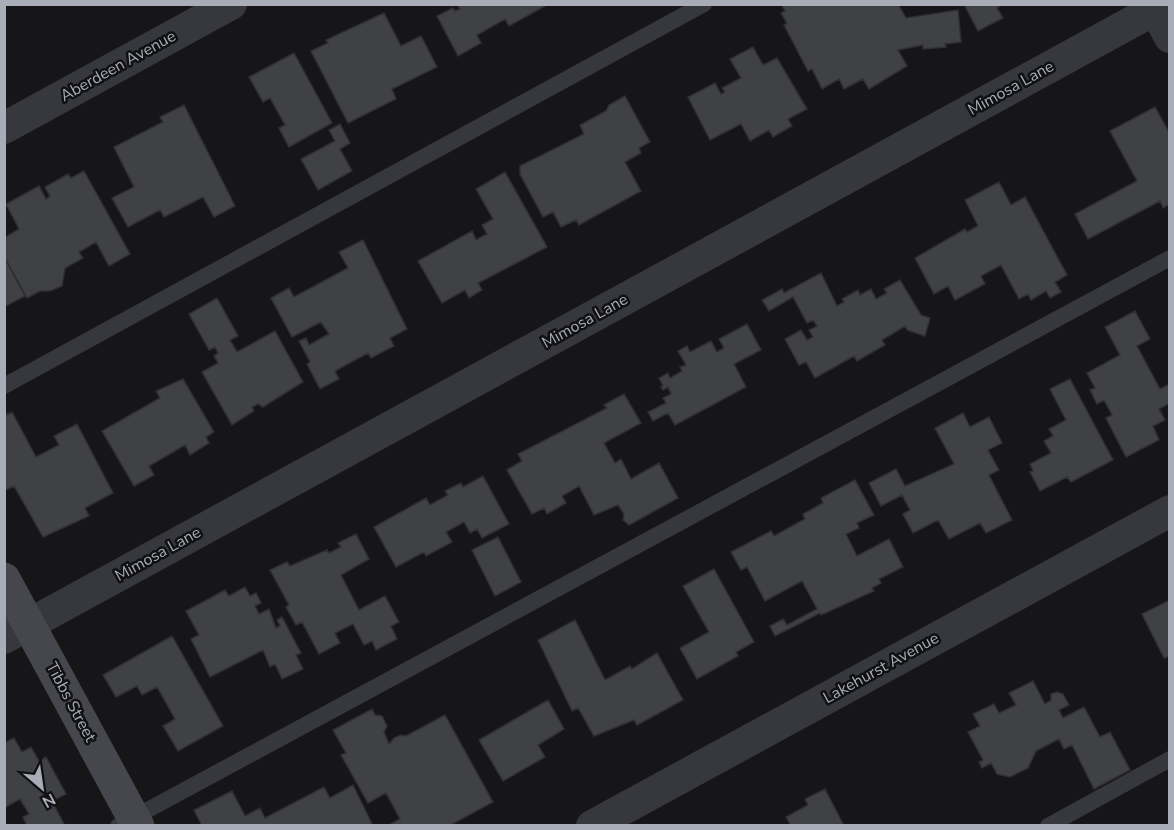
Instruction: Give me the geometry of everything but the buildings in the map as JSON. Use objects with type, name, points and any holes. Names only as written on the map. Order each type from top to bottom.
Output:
[{"type":"street","name":"Aberdeen Avenue","points":[[4,128],[231,4]]},
{"type":"street","points":[[1157,6],[1170,37]]},
{"type":"street","name":"Mimosa Lane","points":[[17,631],[1157,6]]},
{"type":"street","name":"Lakehurst Avenue","points":[[592,825],[1170,511]]},
{"type":"street","name":"Tibbs Street","points":[[4,579],[17,631],[130,823]]},
{"type":"lane","points":[[4,386],[704,4]]},
{"type":"lane","points":[[130,823],[1170,258]]},
{"type":"lane","points":[[1048,825],[1170,759]]}]
